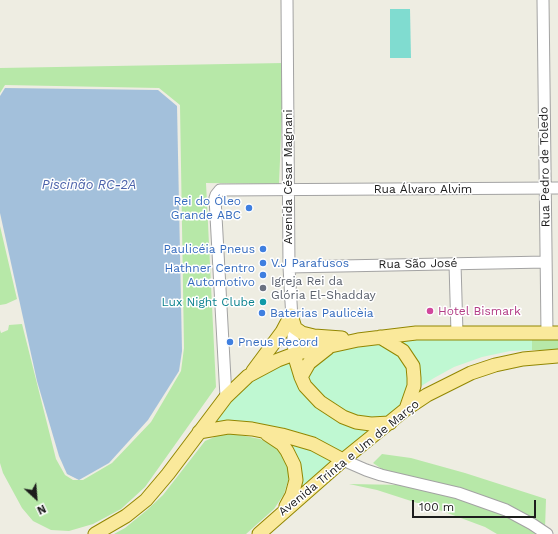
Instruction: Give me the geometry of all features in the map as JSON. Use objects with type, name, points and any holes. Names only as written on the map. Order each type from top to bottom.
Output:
[{"type":"main road","points":[[291,315],[295,328],[302,333],[314,336],[358,340]]},
{"type":"main road","points":[[96,534],[126,516],[146,500],[168,474],[226,397],[248,376],[278,339],[291,315]]},
{"type":"main road","points":[[248,376],[266,366],[294,354],[358,340],[416,333],[552,333]]},
{"type":"main road","points":[[380,337],[403,352],[413,366],[414,386],[406,409]]},
{"type":"main road","points":[[301,377],[309,363],[317,355],[333,345]]},
{"type":"main road","points":[[294,354],[305,386],[316,399],[343,417],[371,424],[390,422]]},
{"type":"main road","name":"Avenida Trinta e Um de Março","points":[[258,534],[343,460],[406,409],[427,395],[471,373],[495,365],[522,359],[558,356]]},
{"type":"main road","points":[[199,432],[228,427],[282,435],[305,442],[343,460]]},
{"type":"main road","points":[[263,432],[282,444],[294,465],[296,474],[294,487],[282,513]]},
{"type":"street","name":"Avenida César Magnani","points":[[287,0],[289,267],[294,354]]},
{"type":"street","name":"Rua Pedro de Toledo","points":[[543,0],[546,262],[552,333]]},
{"type":"street","name":"Rua Álvaro Alvim","points":[[226,397],[216,194],[220,190],[288,191],[314,189],[558,188]]},
{"type":"street","name":"Rua São José","points":[[289,267],[546,262]]},
{"type":"street","points":[[455,264],[457,333]]},
{"type":"street","points":[[343,460],[381,475],[458,493],[506,510],[547,534]]},
{"type":"green space","points":[[284,63],[279,184],[206,183],[216,387],[145,487],[121,509],[93,524],[69,531],[51,530],[33,521],[22,508],[3,473],[0,463],[0,330],[1,333],[8,330],[9,325],[22,324],[56,459],[65,475],[73,480],[83,480],[112,463],[151,422],[181,371],[184,348],[180,105],[159,88],[5,85],[0,93],[0,68]]},
{"type":"green space","points":[[0,226],[17,299],[0,305]]},
{"type":"green space","points":[[412,339],[532,339],[532,350],[510,351],[482,357],[454,367],[415,390],[416,382],[393,341]]},
{"type":"green space","points":[[532,339],[558,339],[558,350],[532,350]]},
{"type":"green space","points":[[373,342],[394,348],[408,366],[410,377],[405,401],[389,417],[368,421],[338,409],[311,387],[306,372],[333,349]]},
{"type":"green space","points":[[292,358],[313,402],[382,426],[342,457],[316,443],[207,426],[252,378]]},
{"type":"green space","points":[[224,433],[260,439],[281,449],[289,469],[288,481],[284,494],[274,509],[246,534],[114,534],[125,528],[163,495],[205,441]]},
{"type":"green space","points":[[282,436],[338,460],[292,502],[296,490]]},
{"type":"green space","points":[[382,454],[411,458],[465,473],[546,499],[545,529],[460,490],[382,469],[373,463]]},
{"type":"green space","points":[[349,484],[403,485],[467,501],[506,513],[539,534],[497,534],[485,527],[442,511],[377,490]]},
{"type":"shaded area","points":[[390,9],[410,9],[411,58],[390,58]]},
{"type":"water","name":"Piscinão RC-2A","points":[[5,88],[158,90],[177,106],[182,351],[179,371],[148,420],[109,463],[79,480],[67,474],[59,456],[37,381],[0,213],[0,96]]},
{"type":"place","name":"Rei do Óleo Grande ABC","points":[[249,208]]},
{"type":"place","name":"Paulicéia Pneus","points":[[263,249]]},
{"type":"place","name":"V.J Parafusos","points":[[263,263]]},
{"type":"place","name":"Hathner Centro Automotivo","points":[[263,275]]},
{"type":"place","name":"Igreja Rei da Glória El-Shadday","points":[[263,288]]},
{"type":"place","name":"Lux Night Clube","points":[[263,302]]},
{"type":"place","name":"Hotel Bismark","points":[[430,311]]},
{"type":"place","name":"Baterias Paulicèia","points":[[262,313]]},
{"type":"place","name":"Pneus Record","points":[[230,342]]}]
